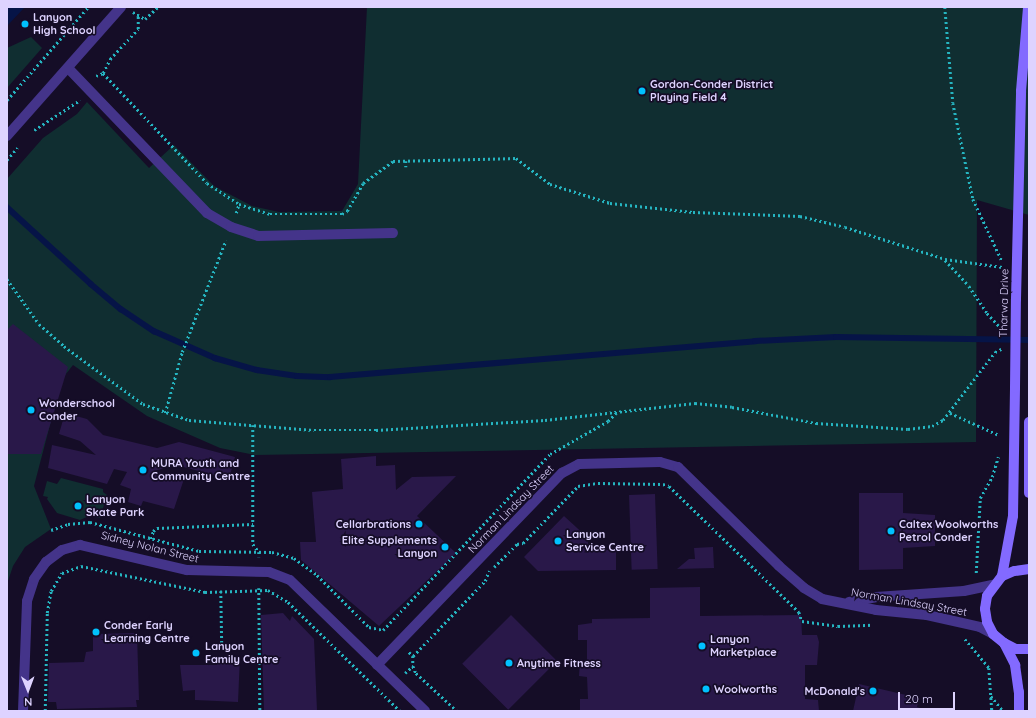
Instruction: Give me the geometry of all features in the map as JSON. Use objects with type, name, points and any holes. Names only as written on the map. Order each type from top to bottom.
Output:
[{"type":"main road","name":"Tharwa Drive","points":[[1002,576],[1013,516],[1021,91],[1028,34],[1028,7]]},
{"type":"main road","points":[[1029,422],[1029,493]]},
{"type":"main road","points":[[1029,569],[1014,570],[1002,576],[993,585],[987,596],[985,609],[987,622],[993,634],[1004,643],[1016,649],[1029,649]]},
{"type":"main road","points":[[1004,643],[1015,665],[1019,692],[1019,711]]},
{"type":"street","points":[[7,136],[121,7]]},
{"type":"street","points":[[68,68],[207,213],[231,227],[258,236],[393,233]]},
{"type":"street","name":"Norman Lindsay Street","points":[[377,665],[562,473],[579,464],[660,462],[678,467],[804,588],[822,599],[950,620],[980,627],[993,634]]},
{"type":"street","name":"Sidney Nolan Street","points":[[23,711],[27,601],[34,579],[46,562],[62,550],[90,545],[187,570],[259,571],[269,572],[290,580],[424,711]]},
{"type":"street","name":"Norman Lindsay Street","points":[[843,603],[876,597],[964,591],[993,585]]},
{"type":"path","points":[[7,100],[88,7]]},
{"type":"path","points":[[158,7],[145,18],[138,16],[138,29],[110,59],[103,73],[207,183],[239,204],[270,214],[342,214],[347,211],[363,183],[393,161],[516,158],[550,184],[610,203],[694,212],[800,216],[845,227],[945,259],[1004,267]]},
{"type":"path","points":[[945,7],[953,103],[973,199],[1004,267],[1005,275]]},
{"type":"path","points":[[28,134],[80,100],[87,87]]},
{"type":"path","points":[[7,160],[19,146]]},
{"type":"path","points":[[406,161],[406,167]]},
{"type":"path","points":[[165,413],[182,352],[231,227]]},
{"type":"path","points":[[945,259],[969,286],[987,313]]},
{"type":"path","points":[[7,279],[39,324],[64,346],[127,393],[165,413],[189,420],[253,426],[314,430],[376,430],[545,420],[695,403],[732,407],[816,423],[908,429],[932,426],[950,413],[994,352],[1007,349]]},
{"type":"path","points":[[383,630],[550,454],[608,421],[618,412]]},
{"type":"path","points":[[950,413],[1005,437]]},
{"type":"path","points":[[253,426],[253,544],[258,552],[259,571],[260,711]]},
{"type":"path","points":[[970,574],[977,573],[980,498],[992,476],[1000,450]]},
{"type":"path","points":[[457,711],[416,672],[413,666],[413,656],[485,581],[489,571],[517,544],[523,543],[569,492],[578,486],[598,483],[663,484],[669,486],[799,612],[802,621],[838,626],[880,624]]},
{"type":"path","points":[[51,530],[68,524],[90,522],[199,551],[272,552],[294,558],[317,575],[369,627],[383,630],[413,656]]},
{"type":"path","points":[[151,539],[152,531],[157,528],[253,524]]},
{"type":"path","points":[[45,711],[47,612],[51,591],[62,572],[81,566],[205,592],[259,589],[268,590],[288,602],[400,711]]},
{"type":"path","points":[[222,591],[222,646]]},
{"type":"path","points":[[964,638],[965,633]]},
{"type":"path","points":[[957,636],[964,638],[989,668],[992,711]]},
{"type":"path","points":[[991,695],[1003,711]]},
{"type":"green space","points":[[367,7],[1029,7],[1029,215],[977,200],[976,442],[255,455],[220,448],[147,416],[73,365],[62,379],[34,486],[51,529],[25,547],[13,566],[7,584],[7,179],[43,138],[77,114],[87,102],[149,168],[174,145],[214,186],[252,206],[279,212],[342,211],[358,184]]},
{"type":"green space","points":[[31,37],[42,48],[7,88],[7,48]]},
{"type":"green space","name":"Lanyon Skate Park","points":[[61,478],[103,489],[103,492],[107,495],[100,518],[89,516],[80,520],[57,513],[47,499],[48,497],[43,496],[47,481],[57,484]]},
{"type":"shaded area","points":[[7,7],[25,7],[7,26]]},
{"type":"building","name":"Wonderschool Conder","points":[[13,324],[68,367],[41,454],[7,454],[7,330]]},
{"type":"building","points":[[65,413],[87,419],[103,435],[157,448],[179,442],[235,457],[229,479],[176,465],[154,471],[184,479],[174,509],[143,501],[141,506],[128,502],[131,489],[120,485],[127,472],[114,469],[107,484],[48,468],[52,445],[96,455],[80,441],[59,434]]},
{"type":"building","points":[[376,456],[376,466],[395,465],[396,490],[412,477],[456,476],[417,516],[456,553],[379,626],[301,560],[300,542],[316,542],[312,492],[343,489],[341,459]]},
{"type":"building","name":"Caltex Woolworths Petrol Conder","points":[[859,493],[903,493],[903,513],[935,515],[935,546],[903,548],[903,569],[859,570]]},
{"type":"building","points":[[655,494],[658,569],[632,570],[629,495]]},
{"type":"building","points":[[564,516],[588,538],[588,550],[616,550],[616,570],[538,571],[524,557]]},
{"type":"building","points":[[713,547],[714,568],[677,569],[689,559],[695,559],[694,548]]},
{"type":"building","name":"Lanyon Marketplace","points":[[700,587],[700,616],[801,615],[802,635],[817,635],[819,642],[817,665],[805,665],[805,699],[818,700],[819,711],[580,711],[580,699],[588,699],[587,677],[579,676],[580,661],[587,661],[587,640],[578,640],[578,625],[592,623],[592,619],[650,618],[650,588]]},
{"type":"building","points":[[283,613],[290,621],[292,616],[314,639],[317,711],[264,711],[261,615]]},
{"type":"building","name":"Anytime Fitness","points":[[511,615],[557,661],[508,710],[462,664]]},
{"type":"building","points":[[137,633],[139,700],[136,700],[137,707],[57,709],[56,702],[48,702],[49,663],[84,662],[86,652],[93,651],[93,634]]},
{"type":"building","points":[[240,657],[238,702],[195,700],[195,690],[183,691],[180,665],[217,665],[216,658]]},
{"type":"building","name":"McDonald's","points":[[859,684],[919,698],[917,707],[928,711],[853,711]]},
{"type":"waterway","points":[[7,207],[91,284],[121,309],[154,331],[215,358],[257,370],[297,376],[330,377],[755,341],[836,337],[1029,340]]},
{"type":"place","name":"Lanyon High School","points":[[25,24]]},
{"type":"place","name":"Gordon-Conder District Playing Field 4","points":[[642,91]]},
{"type":"place","name":"Wonderschool Conder","points":[[31,410]]},
{"type":"place","name":"MURA Youth and Community Centre","points":[[143,470]]},
{"type":"place","name":"Lanyon Skate Park","points":[[78,506]]},
{"type":"place","name":"Cellarbrations","points":[[419,524]]},
{"type":"place","name":"Caltex Woolworths Petrol Conder","points":[[891,531]]},
{"type":"place","name":"Lanyon Service Centre","points":[[558,541]]},
{"type":"place","name":"Elite Supplements Lanyon","points":[[445,547]]},
{"type":"place","name":"Conder Early Learning Centre","points":[[96,632]]},
{"type":"place","name":"Lanyon Marketplace","points":[[702,646]]},
{"type":"place","name":"Lanyon Family Centre","points":[[196,653]]},
{"type":"place","name":"Anytime Fitness","points":[[509,663]]},
{"type":"place","name":"Woolworths","points":[[706,689]]},
{"type":"place","name":"McDonald's","points":[[873,691]]}]
